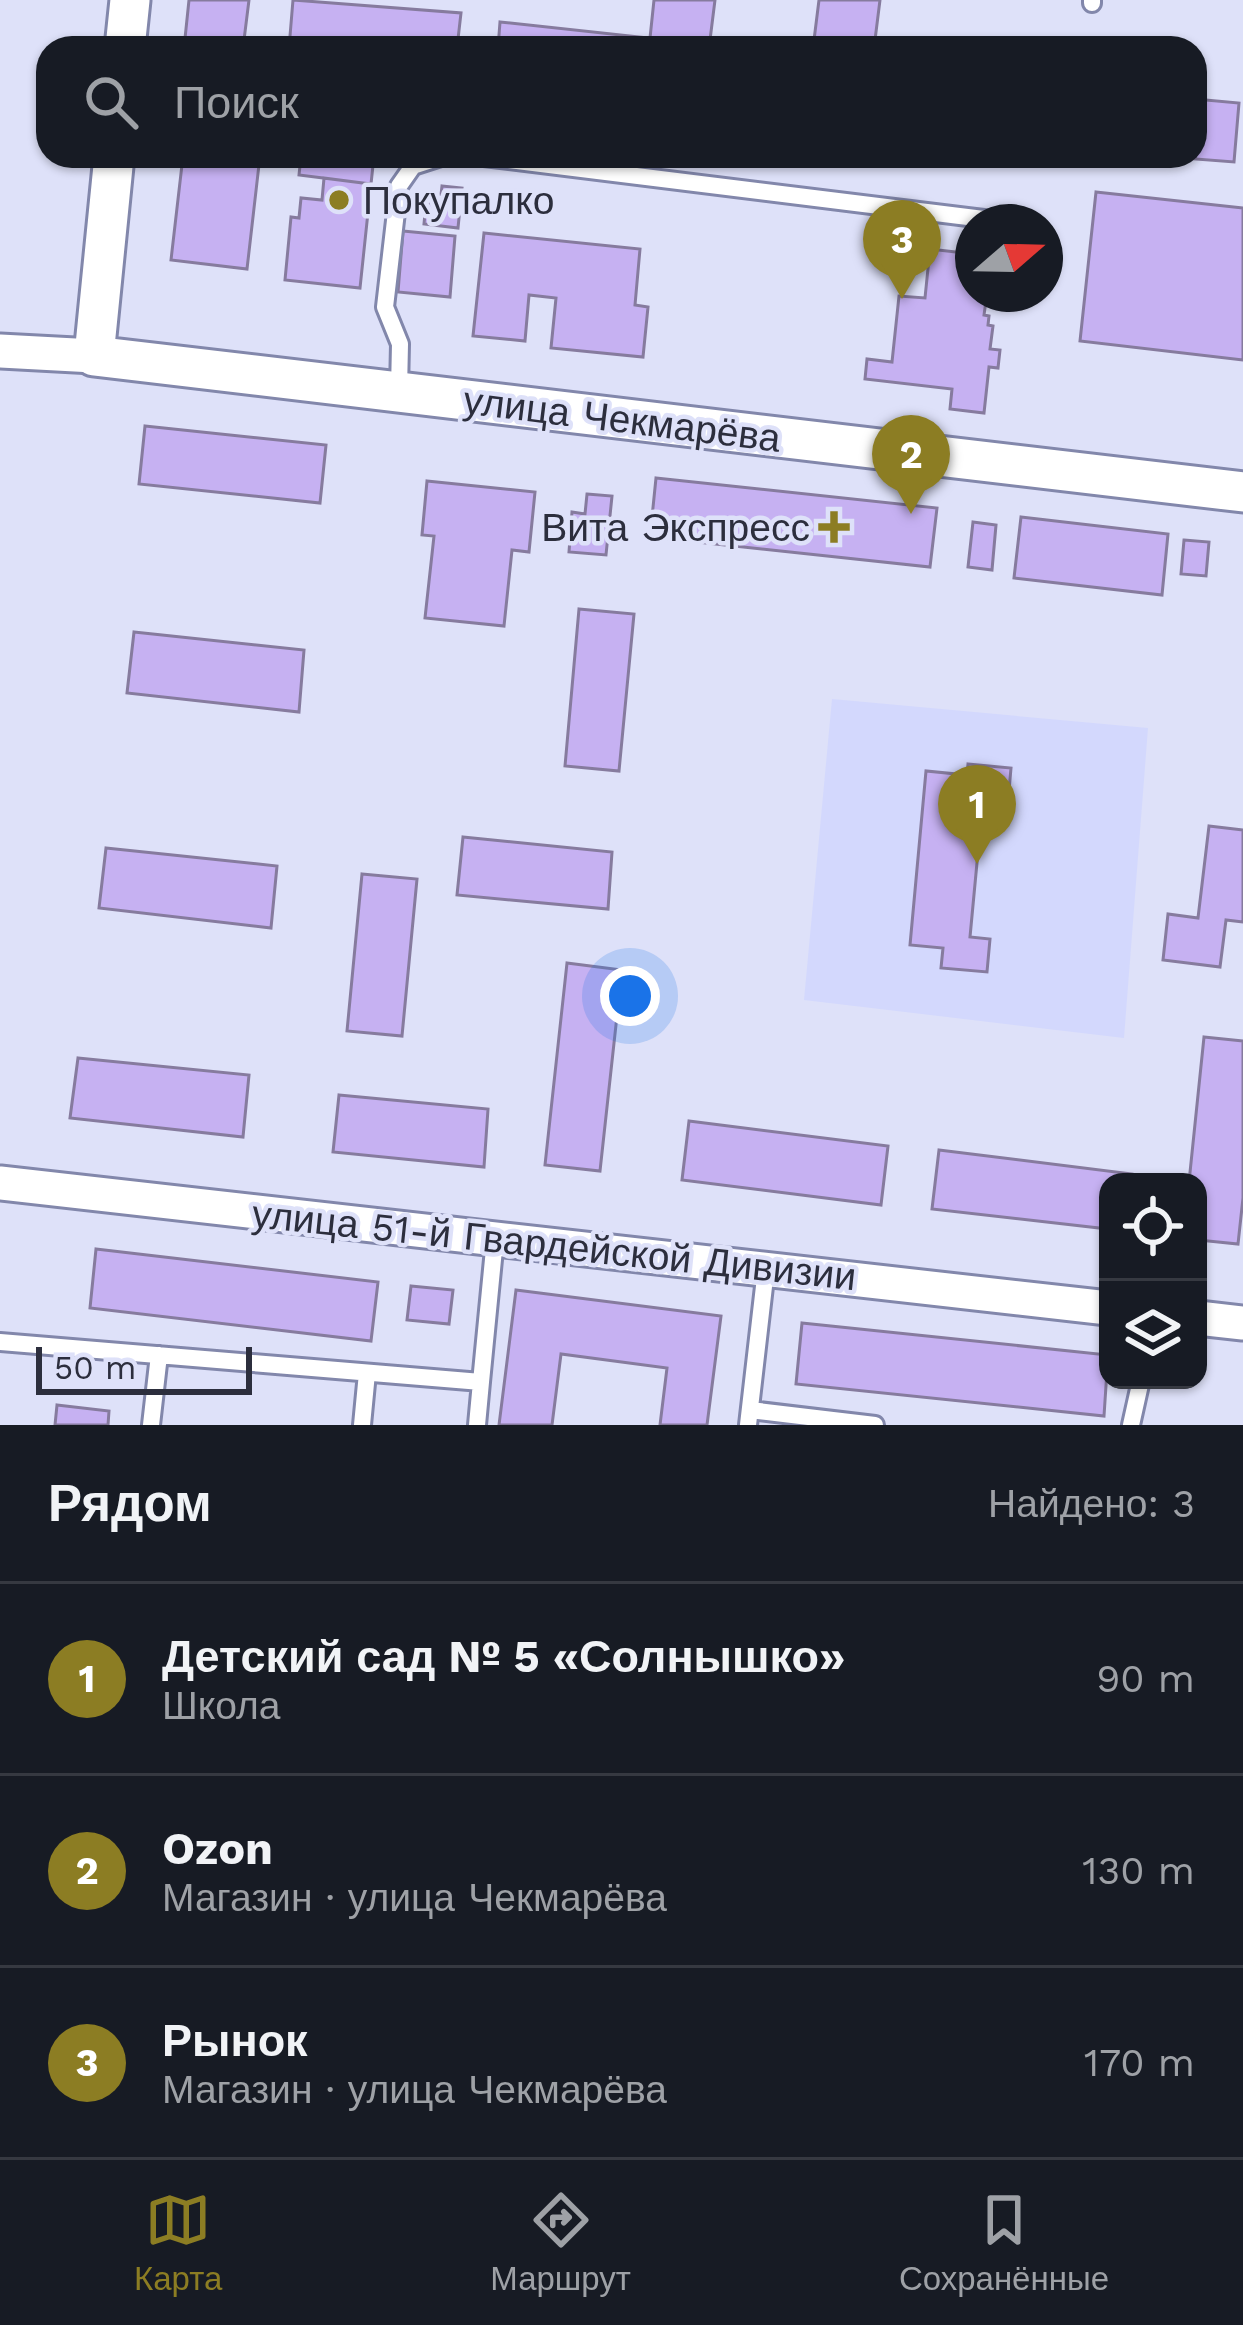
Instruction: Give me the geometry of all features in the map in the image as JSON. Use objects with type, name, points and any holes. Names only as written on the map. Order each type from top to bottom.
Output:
[{"type":"street","points":[[126,36],[130,0]]},
{"type":"street","points":[[94,356],[113,168]]},
{"type":"street","points":[[0,364],[1,351]]},
{"type":"street","name":"улица Чекмарёва","points":[[1,351],[94,356],[1243,492]]},
{"type":"street","name":"улица 51-й Гвардейской Дивизии","points":[[0,1183],[1099,1307]]},
{"type":"street","points":[[1207,1319],[1243,1323]]},
{"type":"lane","points":[[399,392],[400,344],[385,307],[399,187],[412,168]]},
{"type":"lane","points":[[573,168],[955,215]]},
{"type":"lane","points":[[477,1425],[495,1239]]},
{"type":"lane","points":[[766,1269],[749,1418],[875,1425]]},
{"type":"lane","points":[[0,1342],[481,1382]]},
{"type":"lane","points":[[151,1425],[159,1355]]},
{"type":"lane","points":[[362,1425],[367,1372]]},
{"type":"lane","points":[[1131,1425],[1139,1389]]},
{"type":"shaded area","points":[[832,699],[1148,728],[1124,1038],[804,1000]]},
{"type":"building","points":[[189,0],[249,0],[244,36],[185,36]]},
{"type":"building","points":[[293,0],[461,13],[458,36],[290,36]]},
{"type":"building","points":[[654,0],[715,0],[710,36],[650,36]]},
{"type":"building","points":[[819,0],[880,0],[876,36],[814,36]]},
{"type":"building","points":[[500,22],[630,36],[499,36]]},
{"type":"building","points":[[1207,100],[1239,103],[1234,162],[1207,160]]},
{"type":"building","points":[[182,168],[259,168],[247,269],[171,260]]},
{"type":"building","points":[[300,168],[373,168],[371,184],[299,175]]},
{"type":"building","points":[[324,178],[371,184],[360,288],[285,280],[291,217],[299,218],[301,198],[322,200]]},
{"type":"building","points":[[442,186],[462,188],[458,228],[424,224],[426,203],[440,204]]},
{"type":"building","points":[[1096,192],[1243,208],[1243,360],[1080,341]]},
{"type":"building","points":[[403,231],[455,236],[450,297],[398,292]]},
{"type":"building","points":[[484,233],[640,249],[635,305],[648,307],[643,357],[551,348],[556,298],[529,295],[525,341],[473,336]]},
{"type":"building","points":[[930,249],[955,252],[955,312],[984,312],[988,325],[993,326],[990,349],[1000,350],[998,368],[989,367],[984,413],[950,409],[952,389],[865,379],[867,359],[892,362],[899,296],[925,298]]},
{"type":"building","points":[[145,426],[326,445],[320,503],[139,484]]},
{"type":"building","points":[[656,478],[937,508],[930,567],[650,537]]},
{"type":"building","points":[[427,481],[535,492],[529,552],[512,550],[504,626],[425,618],[434,536],[422,535]]},
{"type":"building","points":[[587,494],[612,496],[606,555],[569,552],[572,512],[585,514]]},
{"type":"building","points":[[1021,517],[1168,534],[1162,595],[1014,578]]},
{"type":"building","points":[[973,522],[996,525],[992,570],[968,567]]},
{"type":"building","points":[[1184,540],[1209,542],[1206,576],[1181,574]]},
{"type":"building","points":[[579,609],[634,614],[619,771],[565,766]]},
{"type":"building","points":[[134,632],[304,650],[299,712],[127,693]]},
{"type":"building","points":[[968,764],[1011,768],[1008,802],[983,799],[970,937],[990,939],[987,972],[941,968],[943,948],[910,945],[926,771],[967,775]]},
{"type":"building","points":[[1209,826],[1243,830],[1243,922],[1226,920],[1220,967],[1163,960],[1168,914],[1198,918]]},
{"type":"building","points":[[463,837],[612,852],[608,909],[457,895]]},
{"type":"building","points":[[106,848],[277,866],[271,928],[99,908]]},
{"type":"building","points":[[362,874],[417,879],[402,1036],[347,1031]]},
{"type":"building","points":[[567,963],[622,970],[600,1171],[545,1165]]},
{"type":"building","points":[[1204,1037],[1243,1041],[1243,1198],[1238,1244],[1207,1241],[1207,1173],[1190,1173]]},
{"type":"building","points":[[78,1058],[249,1075],[243,1137],[70,1118]]},
{"type":"building","points":[[339,1095],[488,1109],[484,1167],[333,1152]]},
{"type":"building","points":[[689,1121],[888,1146],[881,1205],[682,1180]]},
{"type":"building","points":[[939,1150],[1124,1173],[1099,1173],[1099,1228],[932,1209]]},
{"type":"building","points":[[96,1249],[378,1282],[371,1341],[90,1308]]},
{"type":"building","points":[[411,1286],[453,1290],[449,1324],[407,1320]]},
{"type":"building","points":[[516,1290],[721,1316],[707,1425],[660,1425],[667,1368],[561,1354],[552,1425],[499,1425]]},
{"type":"building","points":[[802,1323],[1099,1354],[1099,1389],[1106,1389],[1104,1416],[796,1384]]},
{"type":"building","points":[[57,1405],[109,1411],[108,1425],[55,1425]]},
{"type":"place","name":"Покупалко","points":[[339,200]]},
{"type":"place","name":"Рынок","points":[[902,299]]},
{"type":"place","name":"Ozon","points":[[911,514]]},
{"type":"place","name":"Вита Экспресс","points":[[834,527]]},
{"type":"place","name":"Детский сад № 5 «Солнышко»","points":[[977,864]]}]
